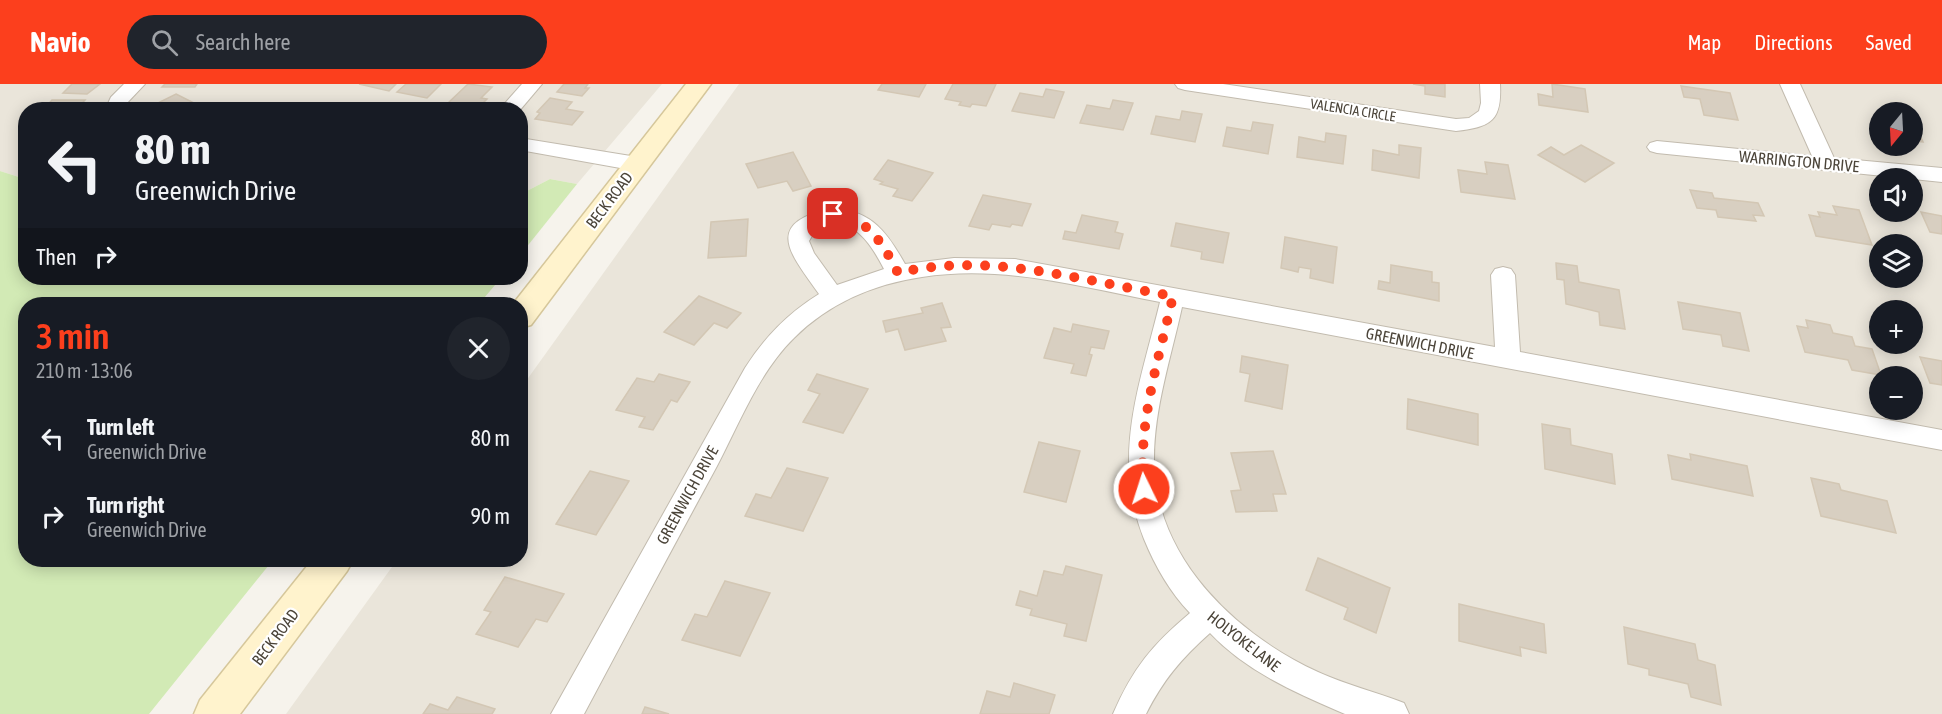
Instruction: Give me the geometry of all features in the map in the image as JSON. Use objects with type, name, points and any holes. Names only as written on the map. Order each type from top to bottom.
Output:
[{"type":"main road","name":"BECK ROAD","points":[[528,307],[699,84]]},
{"type":"main road","name":"BECK ROAD","points":[[215,714],[329,567]]},
{"type":"street","points":[[118,102],[135,84]]},
{"type":"street","points":[[516,102],[532,84]]},
{"type":"street","name":"VALENCIA CIRCLE","points":[[1185,84],[1456,125],[1474,123],[1488,114],[1491,103],[1490,84]]},
{"type":"street","points":[[1790,84],[1826,164]]},
{"type":"street","points":[[528,145],[638,164]]},
{"type":"street","name":"WARRINGTON DRIVE","points":[[1657,147],[1942,175]]},
{"type":"street","points":[[834,297],[822,283],[799,247],[799,235],[813,220],[833,214],[856,219],[866,225],[890,257],[898,273]]},
{"type":"street","name":"GREENWICH DRIVE","points":[[567,714],[757,368],[786,331],[815,308],[834,297],[898,273],[924,267],[986,264],[1015,267],[1942,440]]},
{"type":"street","points":[[1503,275],[1508,360]]},
{"type":"street","name":"HOLYOKE LANE","points":[[1173,296],[1143,439],[1141,466],[1144,489],[1158,539],[1186,587],[1209,615],[1257,654],[1285,672],[1329,693],[1393,714]]},
{"type":"street","points":[[1129,714],[1146,681],[1169,650],[1209,615]]},
{"type":"shaded area","points":[[0,84],[662,84],[577,184],[550,179],[528,190],[528,102],[18,102],[18,177],[0,171]]},
{"type":"shaded area","points":[[739,84],[1942,84],[1942,714],[286,714],[392,567],[528,567],[528,378]]},
{"type":"green space","points":[[0,171],[18,177],[18,285],[495,285],[485,297],[18,297],[18,567],[267,567],[149,714],[0,714]]},
{"type":"green space","points":[[550,179],[577,184],[528,245],[528,190]]},
{"type":"building","points":[[72,84],[100,84],[87,94],[63,93]]},
{"type":"building","points":[[165,84],[197,84],[195,87],[162,87]]},
{"type":"building","points":[[359,84],[396,84],[389,91]]},
{"type":"building","points":[[406,84],[441,84],[427,98],[397,92]]},
{"type":"building","points":[[468,84],[492,87],[481,98],[487,99],[484,102],[449,102]]},
{"type":"building","points":[[564,84],[588,84],[585,88],[589,88],[582,96],[557,92]]},
{"type":"building","points":[[882,84],[926,84],[919,97],[878,90]]},
{"type":"building","points":[[953,84],[996,84],[986,106],[972,104],[970,107],[959,105],[961,102],[945,99]]},
{"type":"building","points":[[1413,84],[1445,84],[1445,97],[1425,94],[1425,86]]},
{"type":"building","points":[[1552,84],[1585,89],[1588,112],[1539,105],[1538,94],[1553,97]]},
{"type":"building","points":[[1681,86],[1730,93],[1738,120],[1704,115],[1700,99],[1684,97]]},
{"type":"building","points":[[1046,89],[1064,92],[1054,118],[1012,111],[1020,93],[1043,97]]},
{"type":"building","points":[[176,94],[192,102],[160,102]]},
{"type":"building","points":[[550,98],[572,102],[566,109],[583,112],[572,125],[535,119],[540,113],[537,112]]},
{"type":"building","points":[[52,100],[85,100],[83,102],[50,102]]},
{"type":"building","points":[[1113,100],[1133,103],[1123,130],[1080,123],[1087,105],[1110,109]]},
{"type":"building","points":[[1182,111],[1202,114],[1195,142],[1151,134],[1156,116],[1180,120]]},
{"type":"building","points":[[1253,122],[1273,125],[1268,154],[1223,146],[1227,127],[1251,131]]},
{"type":"building","points":[[1326,133],[1346,136],[1343,164],[1297,157],[1299,137],[1325,142]]},
{"type":"building","points":[[1399,145],[1421,148],[1419,178],[1372,170],[1373,150],[1399,155]]},
{"type":"building","points":[[1581,145],[1614,163],[1585,182],[1538,155],[1551,147],[1564,155]]},
{"type":"building","points":[[793,152],[811,186],[793,191],[787,181],[758,188],[746,164]]},
{"type":"building","points":[[888,160],[933,173],[912,201],[893,196],[898,189],[880,184],[883,182],[874,179]]},
{"type":"building","points":[[1485,162],[1508,165],[1515,199],[1461,192],[1458,170],[1487,174]]},
{"type":"building","points":[[1690,190],[1712,193],[1714,198],[1758,203],[1764,216],[1753,215],[1756,221],[1718,217],[1716,210],[1697,208]]},
{"type":"building","points":[[983,195],[1031,204],[1022,226],[992,224],[989,230],[969,226]]},
{"type":"building","points":[[1833,206],[1859,210],[1869,237],[1869,245],[1816,236],[1809,215],[1820,217],[1818,212],[1837,215]]},
{"type":"building","points":[[1923,212],[1942,216],[1942,234],[1930,232]]},
{"type":"building","points":[[1082,215],[1118,222],[1115,232],[1123,234],[1119,249],[1063,239],[1065,231],[1076,233]]},
{"type":"building","points":[[748,219],[746,256],[708,258],[711,222]]},
{"type":"building","points":[[1176,223],[1229,233],[1223,263],[1201,259],[1202,252],[1171,246]]},
{"type":"building","points":[[1285,237],[1337,247],[1333,283],[1310,278],[1311,269],[1299,267],[1298,272],[1281,268]]},
{"type":"building","points":[[1556,263],[1577,266],[1579,282],[1619,290],[1625,329],[1600,325],[1599,312],[1566,304],[1564,280],[1557,279]]},
{"type":"building","points":[[1391,265],[1432,272],[1432,282],[1439,283],[1439,301],[1378,289],[1379,281],[1390,283]]},
{"type":"building","points":[[699,296],[741,313],[727,328],[714,323],[694,345],[664,332]]},
{"type":"building","points":[[1678,302],[1740,313],[1749,351],[1723,346],[1721,335],[1683,329]]},
{"type":"building","points":[[942,303],[951,327],[941,328],[946,341],[905,350],[898,329],[886,332],[883,321],[923,313],[921,308]]},
{"type":"building","points":[[1806,320],[1830,325],[1833,333],[1852,337],[1855,346],[1869,348],[1869,354],[1874,354],[1878,366],[1869,366],[1869,373],[1852,370],[1848,360],[1805,352],[1797,326],[1808,328]]},
{"type":"building","points":[[1073,324],[1109,331],[1104,349],[1091,347],[1089,354],[1092,355],[1086,376],[1071,373],[1074,364],[1044,358],[1054,328],[1071,332]]},
{"type":"building","points":[[1242,356],[1288,365],[1282,409],[1245,401],[1250,374],[1240,372]]},
{"type":"building","points":[[1920,357],[1942,361],[1942,385],[1930,383]]},
{"type":"building","points":[[659,374],[690,382],[677,402],[671,400],[653,430],[639,427],[645,417],[616,410],[637,378],[654,382]]},
{"type":"building","points":[[817,374],[868,389],[843,433],[803,422],[820,394],[808,390]]},
{"type":"building","points":[[1408,399],[1478,414],[1478,445],[1407,429]]},
{"type":"building","points":[[1542,424],[1570,429],[1571,445],[1612,454],[1615,484],[1545,469]]},
{"type":"building","points":[[1039,442],[1080,451],[1066,502],[1024,492]]},
{"type":"building","points":[[1273,451],[1286,494],[1273,494],[1277,511],[1236,512],[1231,491],[1241,490],[1231,453]]},
{"type":"building","points":[[1690,454],[1747,466],[1753,496],[1672,479],[1668,455],[1691,460]]},
{"type":"building","points":[[787,468],[828,478],[803,531],[745,516],[756,494],[771,498]]},
{"type":"building","points":[[590,471],[629,481],[596,535],[556,524]]},
{"type":"building","points":[[1811,478],[1839,484],[1841,490],[1887,501],[1896,533],[1821,516]]},
{"type":"building","points":[[1318,558],[1390,588],[1376,633],[1344,619],[1348,608],[1306,590]]},
{"type":"building","points":[[1066,566],[1102,575],[1086,641],[1064,636],[1067,624],[1030,615],[1032,609],[1016,605],[1020,591],[1037,596],[1044,571],[1063,575]]},
{"type":"building","points":[[505,577],[564,594],[547,622],[536,619],[518,647],[476,634],[491,612],[484,610]]},
{"type":"building","points":[[725,581],[770,593],[740,656],[682,640],[695,614],[707,617]]},
{"type":"building","points":[[1459,604],[1544,624],[1546,653],[1520,647],[1521,656],[1459,641]]},
{"type":"building","points":[[1624,627],[1695,644],[1698,660],[1715,665],[1721,705],[1691,697],[1688,684],[1649,675],[1649,669],[1628,664]]},
{"type":"building","points":[[1014,683],[1055,695],[1049,714],[980,714],[987,691],[1010,697]]},
{"type":"building","points":[[457,697],[495,709],[492,714],[423,714],[430,704],[448,710]]},
{"type":"building","points":[[645,707],[669,714],[642,714]]},
{"type":"route","points":[[833,214],[846,215],[866,225],[890,257],[898,273],[924,267],[986,264],[1015,267],[1173,296],[1143,439],[1141,466],[1144,489]]}]
